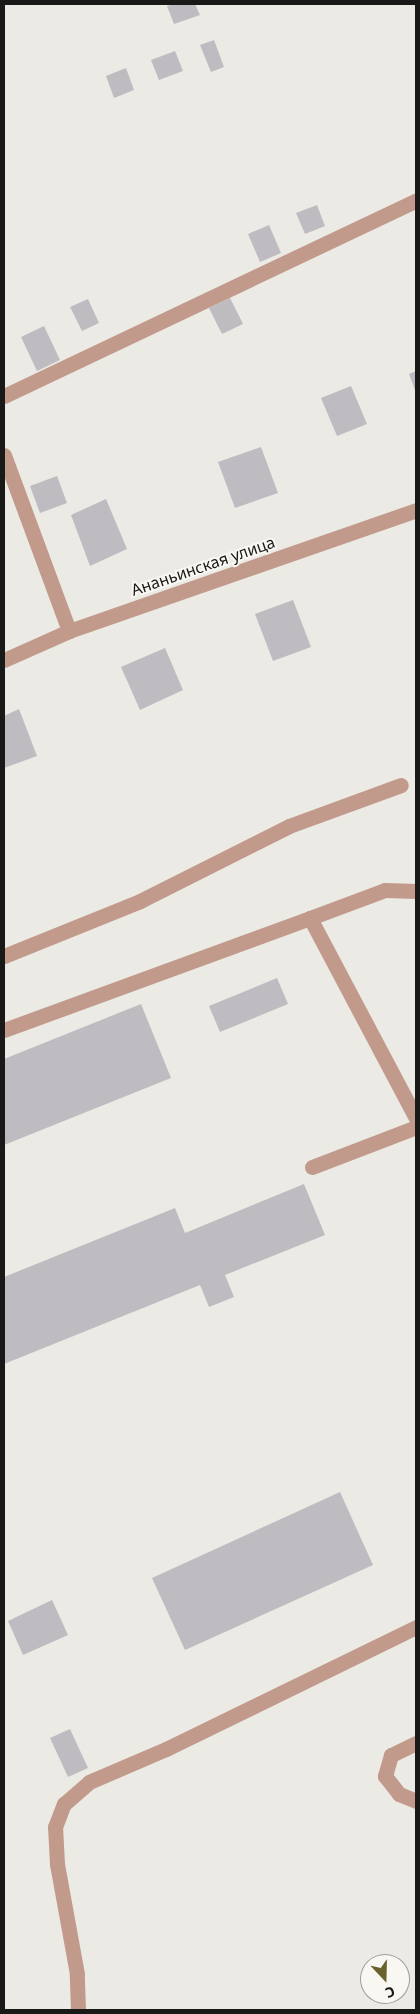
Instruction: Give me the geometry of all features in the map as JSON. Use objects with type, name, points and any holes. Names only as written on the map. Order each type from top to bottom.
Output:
[{"type":"street","points":[[4,396],[416,200]]},
{"type":"street","points":[[4,455],[69,631]]},
{"type":"street","name":"Ананьинская улица","points":[[4,660],[69,631],[416,510]]},
{"type":"street","points":[[4,956],[140,901],[289,826],[401,785]]},
{"type":"street","points":[[4,1030],[385,890],[416,891]]},
{"type":"street","points":[[310,918],[416,1118]]},
{"type":"street","points":[[312,1167],[416,1127]]},
{"type":"street","points":[[78,2010],[77,1974],[57,1864],[55,1827],[64,1804],[88,1782],[166,1750],[416,1627]]},
{"type":"street","points":[[416,1743],[391,1755],[384,1776],[399,1794],[416,1801]]},
{"type":"building","points":[[173,4],[195,4],[200,15],[174,24],[167,6]]},
{"type":"building","points":[[214,40],[224,67],[211,72],[200,45]]},
{"type":"building","points":[[175,51],[183,71],[159,80],[151,60]]},
{"type":"building","points":[[126,68],[134,90],[114,98],[106,76]]},
{"type":"building","points":[[317,205],[325,226],[305,234],[296,213]]},
{"type":"building","points":[[269,225],[281,253],[260,262],[248,234]]},
{"type":"building","points":[[230,298],[243,324],[222,334],[209,308]]},
{"type":"building","points":[[88,299],[99,323],[82,331],[70,307]]},
{"type":"building","points":[[44,326],[60,360],[37,371],[21,337]]},
{"type":"building","points":[[416,371],[416,393],[409,374]]},
{"type":"building","points":[[351,386],[367,424],[337,436],[321,398]]},
{"type":"building","points":[[261,447],[278,493],[235,508],[218,462]]},
{"type":"building","points":[[57,476],[67,503],[40,513],[30,486]]},
{"type":"building","points":[[106,499],[127,549],[90,566],[71,515]]},
{"type":"building","points":[[293,600],[311,647],[273,661],[255,614]]},
{"type":"building","points":[[165,648],[183,690],[140,710],[121,667]]},
{"type":"building","points":[[19,709],[37,756],[4,768],[4,716]]},
{"type":"building","points":[[277,978],[288,1004],[220,1032],[209,1006]]},
{"type":"building","points":[[141,1004],[171,1078],[4,1145],[4,1059]]},
{"type":"building","points":[[304,1184],[325,1235],[225,1275],[234,1297],[209,1307],[200,1285],[4,1364],[4,1277],[175,1208],[185,1233]]},
{"type":"building","points":[[340,1492],[373,1565],[185,1650],[152,1578]]},
{"type":"building","points":[[52,1600],[68,1635],[23,1655],[8,1621]]},
{"type":"building","points":[[70,1729],[88,1768],[68,1777],[50,1738]]}]
